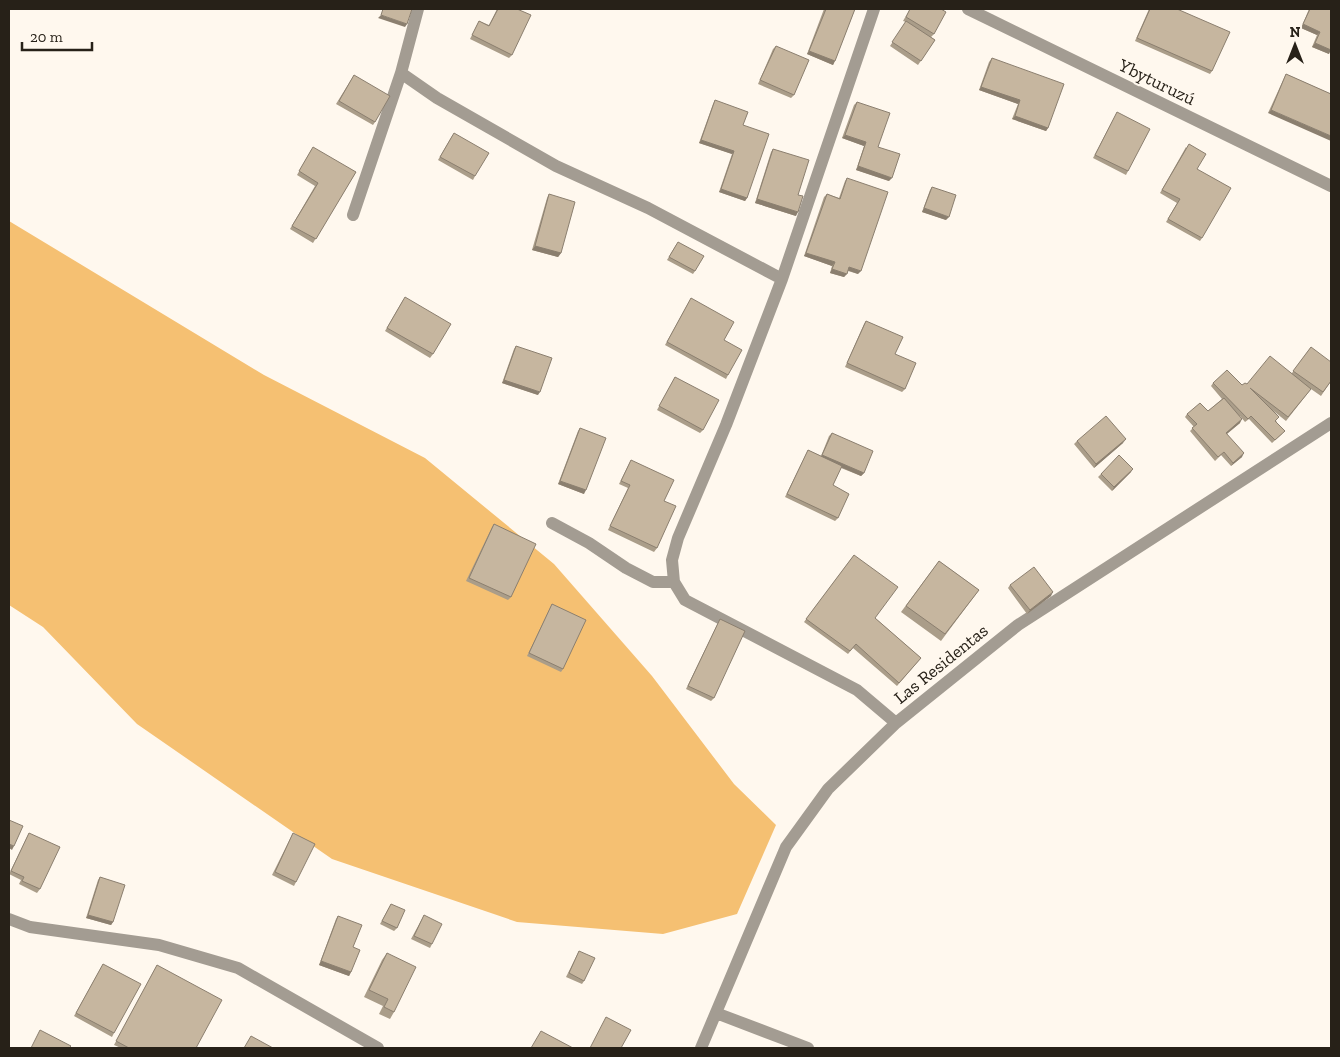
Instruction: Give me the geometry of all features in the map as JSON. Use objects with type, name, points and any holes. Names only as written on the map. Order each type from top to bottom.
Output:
[{"type":"street","points":[[353,214],[400,73],[418,9]]},
{"type":"street","points":[[874,9],[782,279],[726,426],[678,538],[672,560],[674,582],[685,600],[857,690],[896,723]]},
{"type":"street","name":"Ybyturuzú","points":[[968,9],[1331,186]]},
{"type":"street","points":[[400,73],[437,98],[556,166],[648,208],[782,279]]},
{"type":"street","name":"Las Residentas","points":[[701,1048],[786,847],[828,789],[896,723],[1018,625],[1331,424]]},
{"type":"street","points":[[552,523],[626,568],[653,582],[674,582]]},
{"type":"street","points":[[9,919],[30,927],[159,945],[238,968],[378,1048]]},
{"type":"street","points":[[716,1013],[808,1048]]},
{"type":"shaded area","points":[[9,221],[264,375],[425,458],[554,564],[652,676],[734,784],[776,825],[737,914],[663,934],[517,922],[332,859],[137,724],[43,627],[9,605]]},
{"type":"building","points":[[383,9],[412,9],[407,24],[381,15]]},
{"type":"building","points":[[498,9],[517,9],[531,15],[512,55],[472,35],[479,21],[489,26]]},
{"type":"building","points":[[826,9],[855,9],[835,61],[809,51]]},
{"type":"building","points":[[910,9],[941,9],[946,12],[934,34],[906,17]]},
{"type":"building","points":[[1150,9],[1177,9],[1230,32],[1212,71],[1137,38]]},
{"type":"building","points":[[1310,9],[1331,9],[1331,50],[1315,43],[1320,32],[1303,24]]},
{"type":"building","points":[[906,21],[935,40],[921,61],[892,42]]},
{"type":"building","points":[[776,46],[809,60],[794,95],[760,80]]},
{"type":"building","points":[[992,58],[1064,84],[1048,128],[1015,116],[1020,100],[981,87]]},
{"type":"building","points":[[1286,74],[1331,94],[1331,136],[1271,110]]},
{"type":"building","points":[[354,75],[390,96],[375,122],[339,101]]},
{"type":"building","points":[[715,100],[748,112],[743,125],[769,134],[747,198],[721,189],[734,151],[701,140]]},
{"type":"building","points":[[857,102],[890,113],[878,147],[900,154],[892,178],[858,166],[866,142],[845,135]]},
{"type":"building","points":[[1117,112],[1150,129],[1128,171],[1095,155]]},
{"type":"building","points":[[454,133],[489,153],[475,176],[440,157]]},
{"type":"building","points":[[1189,144],[1206,154],[1197,169],[1231,188],[1202,238],[1168,219],[1180,199],[1162,190]]},
{"type":"building","points":[[313,147],[356,172],[316,239],[292,226],[318,183],[299,171]]},
{"type":"building","points":[[773,149],[809,160],[798,195],[803,196],[798,212],[757,199]]},
{"type":"building","points":[[847,178],[888,192],[861,271],[849,267],[847,274],[832,269],[835,262],[806,253],[827,194],[840,199]]},
{"type":"building","points":[[932,187],[956,195],[949,217],[924,208]]},
{"type":"building","points":[[549,194],[575,202],[561,253],[535,246]]},
{"type":"building","points":[[678,242],[704,256],[695,271],[669,257]]},
{"type":"building","points":[[405,297],[451,324],[433,354],[387,328]]},
{"type":"building","points":[[691,298],[734,322],[724,340],[742,350],[728,375],[667,342]]},
{"type":"building","points":[[866,321],[903,337],[895,354],[916,363],[905,389],[847,363]]},
{"type":"building","points":[[516,346],[552,358],[540,392],[504,380]]},
{"type":"building","points":[[1311,347],[1331,362],[1331,381],[1323,392],[1293,371]]},
{"type":"building","points":[[1270,356],[1311,389],[1288,417],[1250,388],[1279,417],[1275,421],[1285,431],[1275,440],[1251,416],[1248,419],[1213,383],[1227,370],[1242,385],[1247,384]]},
{"type":"building","points":[[675,377],[719,400],[703,430],[659,406]]},
{"type":"building","points":[[1224,398],[1242,419],[1226,433],[1244,453],[1233,463],[1224,452],[1218,457],[1192,428],[1197,424],[1187,414],[1200,403],[1208,411]]},
{"type":"building","points":[[1106,416],[1126,439],[1096,464],[1077,441]]},
{"type":"building","points":[[580,428],[606,438],[586,490],[560,481]]},
{"type":"building","points":[[832,433],[873,451],[864,473],[822,455]]},
{"type":"building","points":[[808,450],[842,466],[833,485],[849,494],[838,518],[787,494]]},
{"type":"building","points":[[1119,455],[1133,469],[1114,487],[1101,474]]},
{"type":"building","points":[[631,460],[674,480],[664,501],[676,506],[657,548],[610,526],[630,485],[621,481]]},
{"type":"building","points":[[494,524],[536,544],[511,597],[469,578]]},
{"type":"building","points":[[854,555],[898,587],[875,618],[921,658],[899,683],[856,644],[850,651],[806,619]]},
{"type":"building","points":[[939,561],[979,590],[945,634],[906,606]]},
{"type":"building","points":[[1034,567],[1053,592],[1030,610],[1010,585]]},
{"type":"building","points":[[552,604],[586,620],[563,669],[529,653]]},
{"type":"building","points":[[720,619],[745,631],[714,698],[688,686]]},
{"type":"building","points":[[9,820],[23,826],[14,846],[9,844]]},
{"type":"building","points":[[29,833],[60,847],[40,889],[22,881],[24,877],[11,871]]},
{"type":"building","points":[[293,833],[315,844],[296,882],[275,872]]},
{"type":"building","points":[[100,877],[125,885],[113,922],[88,915]]},
{"type":"building","points":[[391,904],[405,910],[397,928],[382,921]]},
{"type":"building","points":[[424,915],[442,924],[432,944],[414,936]]},
{"type":"building","points":[[338,916],[362,925],[353,947],[360,950],[351,972],[321,961]]},
{"type":"building","points":[[579,951],[595,958],[584,981],[569,973]]},
{"type":"building","points":[[387,953],[416,967],[394,1012],[384,1007],[388,999],[369,990]]},
{"type":"building","points":[[103,964],[141,984],[114,1033],[76,1013]]},
{"type":"building","points":[[157,965],[222,1000],[196,1048],[129,1048],[116,1041]]},
{"type":"building","points":[[606,1017],[631,1030],[621,1048],[590,1048]]},
{"type":"building","points":[[40,1030],[71,1046],[69,1048],[31,1048]]},
{"type":"building","points":[[541,1031],[573,1048],[531,1048]]},
{"type":"building","points":[[251,1036],[273,1048],[244,1048]]}]
